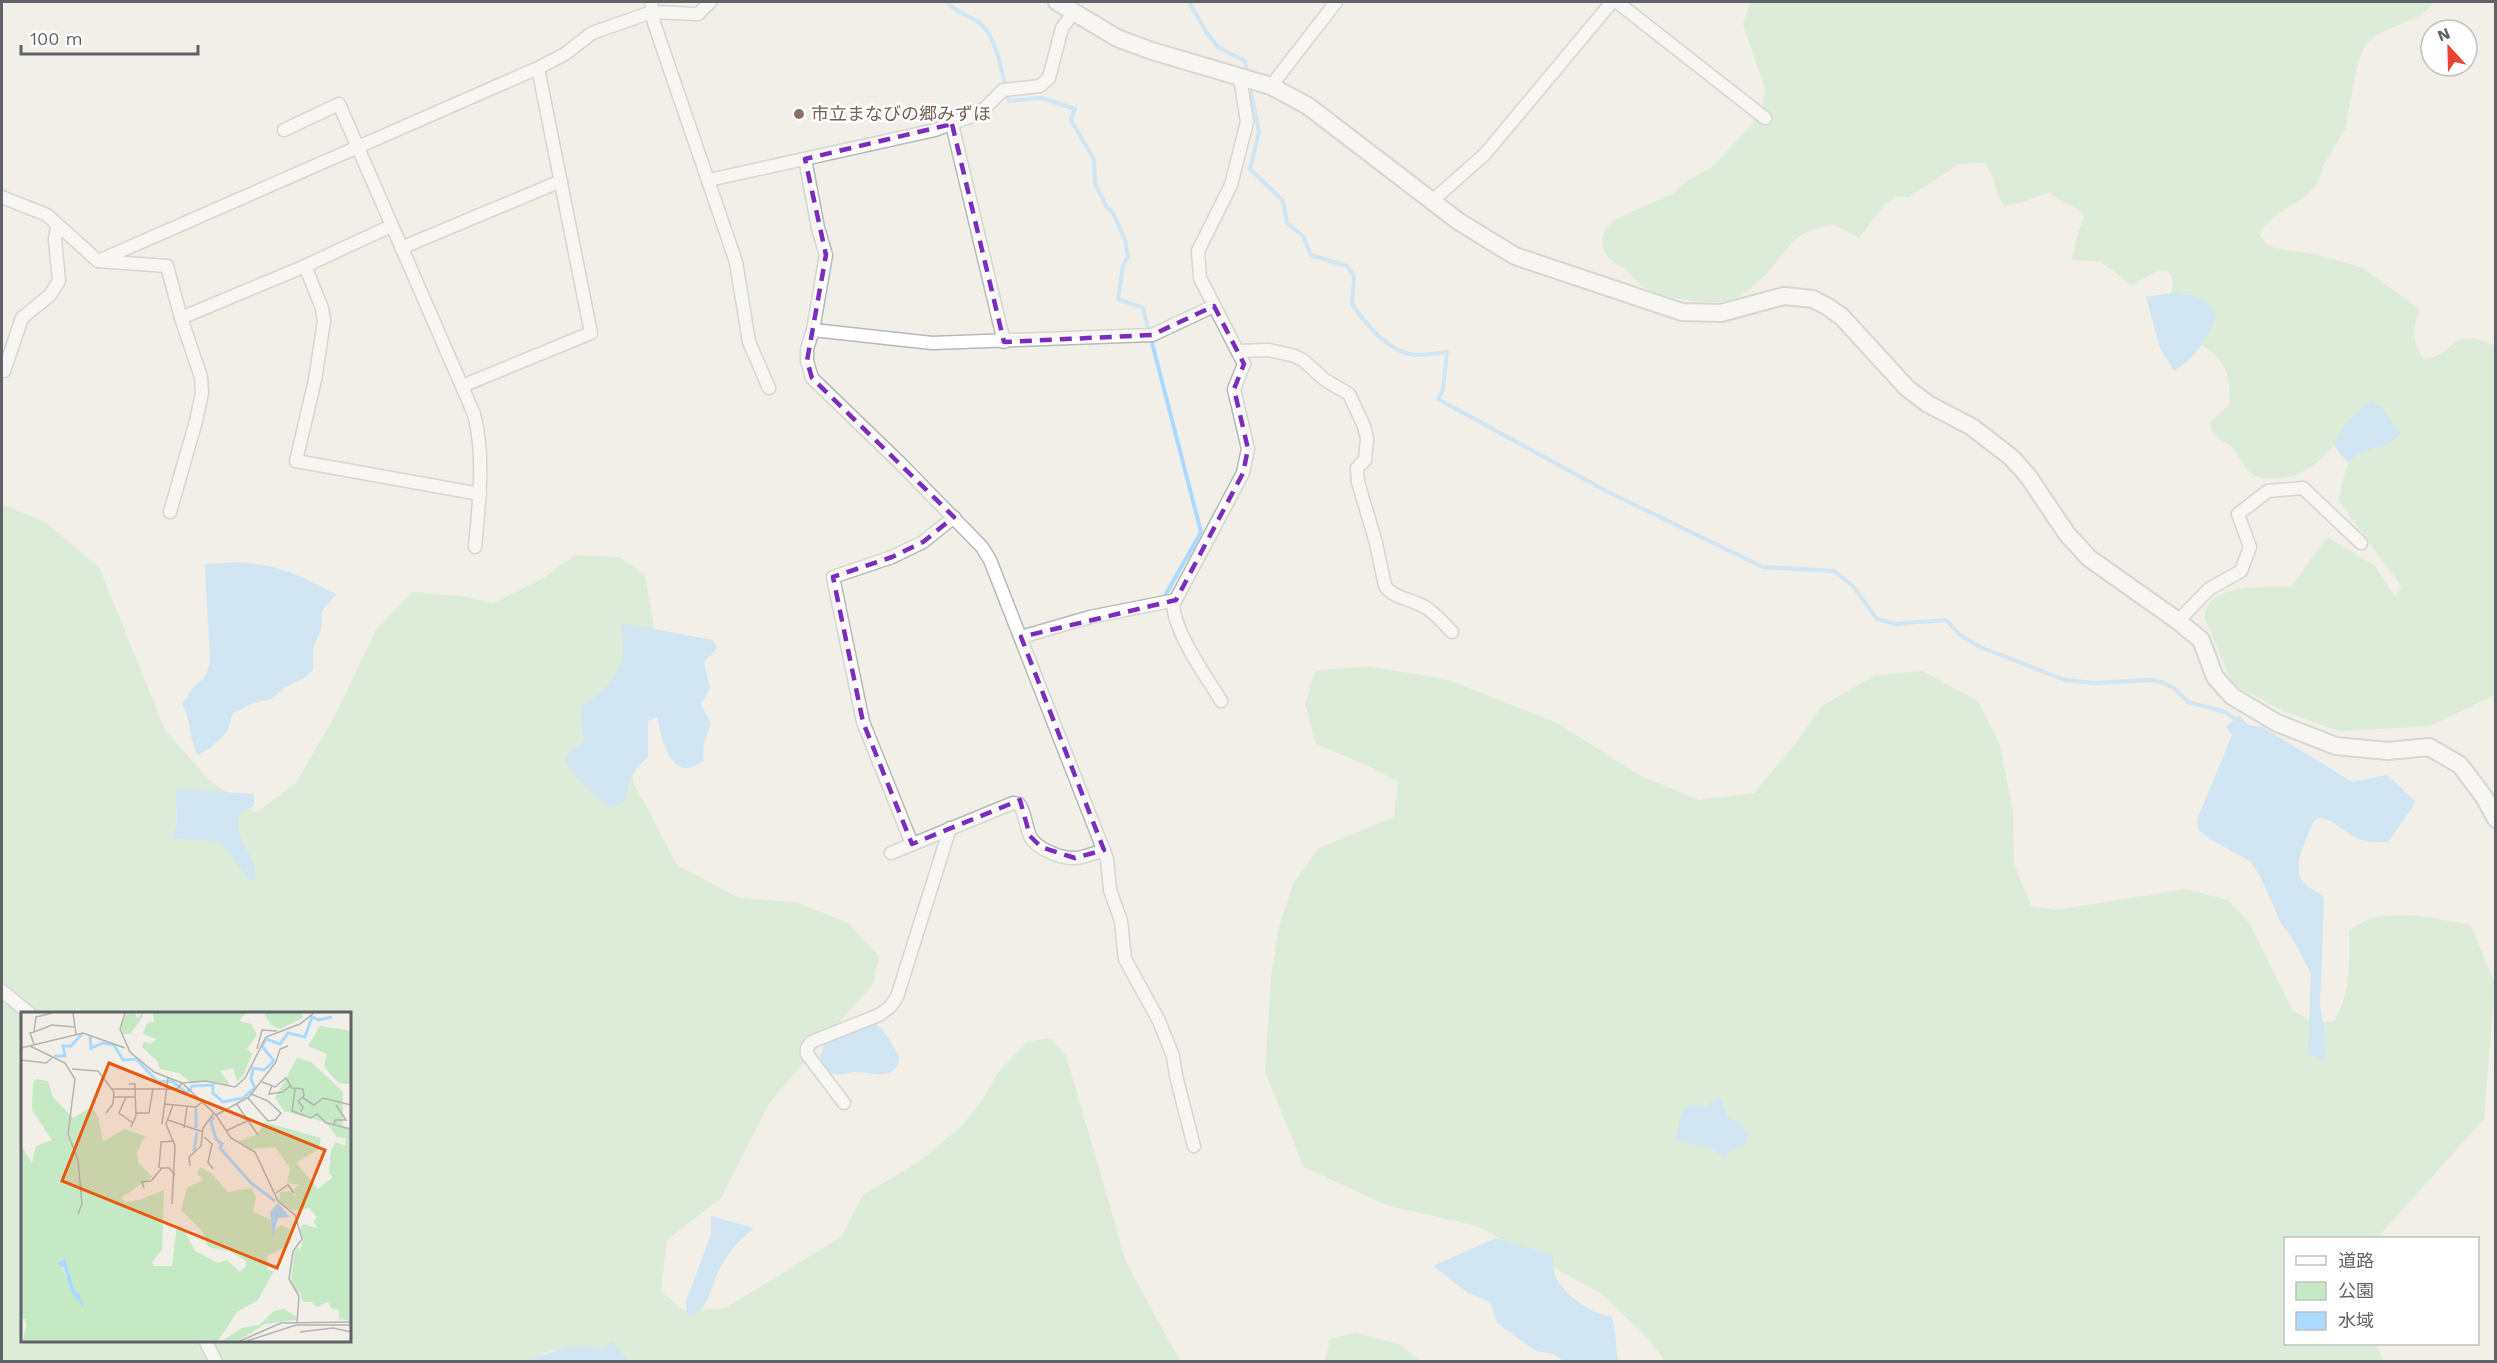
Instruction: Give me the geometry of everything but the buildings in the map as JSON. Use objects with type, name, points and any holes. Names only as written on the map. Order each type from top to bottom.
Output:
[{"type":"main road","points":[[1057,2],[1117,38],[1264,84],[1308,106],[1458,221],[1515,256],[1682,312],[1721,313],[1784,296],[1813,299],[1828,307],[1842,317],[1907,388],[1928,404],[1972,427],[2012,458],[2028,476],[2067,534],[2089,558],[2178,621],[2200,640],[2215,677],[2232,696],[2277,723],[2336,746],[2388,751],[2429,747],[2460,765],[2484,797],[2496,819]]},
{"type":"street","points":[[98,261],[538,68],[565,54],[592,33],[651,7],[698,14],[710,2]]},
{"type":"street","points":[[1264,84],[1336,2]]},
{"type":"street","points":[[1431,201],[1485,154],[1612,2]]},
{"type":"street","points":[[1617,2],[1765,118]]},
{"type":"street","points":[[651,7],[736,262],[749,342],[770,388]]},
{"type":"street","points":[[709,180],[935,130],[972,116],[985,108],[1003,90],[1040,86],[1049,78],[1062,28],[1074,12]]},
{"type":"street","points":[[462,386],[591,333],[538,68]]},
{"type":"street","points":[[1221,701],[1182,635],[1173,605],[1244,473],[1248,449],[1234,389],[1244,364],[1200,278],[1197,264],[1198,250],[1231,185],[1247,122],[1240,77]]},
{"type":"street","points":[[284,130],[339,104],[359,147],[474,414],[480,438],[480,494],[475,547]]},
{"type":"street","points":[[952,124],[1004,342]]},
{"type":"street","points":[[805,159],[818,228],[826,255],[813,330],[807,349],[807,361],[812,378],[954,517],[982,547],[990,560],[1104,850],[1110,890],[1121,921],[1125,959],[1159,1021],[1173,1056],[1194,1146]]},
{"type":"street","points":[[401,248],[561,182]]},
{"type":"street","points":[[2,198],[47,215],[98,261],[167,266],[181,318],[201,377],[202,393],[170,512]]},
{"type":"street","points":[[4,370],[22,318],[50,296],[59,281],[55,240],[57,225]]},
{"type":"street","points":[[181,318],[305,266],[392,226]]},
{"type":"street","points":[[305,266],[322,308],[324,321],[315,380],[296,461],[480,494]]},
{"type":"street","points":[[813,330],[932,343],[1152,335],[1214,306]]},
{"type":"street","points":[[1239,351],[1269,350],[1295,356],[1304,361],[1324,380],[1349,394],[1364,426],[1367,440],[1365,460],[1357,468],[1358,482],[1376,543],[1385,586],[1389,592],[1434,613],[1452,632]]},
{"type":"street","points":[[2178,621],[2209,590],[2241,571],[2250,547],[2238,514],[2268,491],[2303,488],[2361,543]]},
{"type":"street","points":[[912,844],[862,722],[833,577],[892,557],[923,542],[954,517]]},
{"type":"street","points":[[1021,637],[1090,617],[1176,600]]},
{"type":"street","points":[[891,853],[1013,802],[1019,804],[1023,810],[1030,836],[1041,847],[1062,856],[1075,858],[1104,850]]},
{"type":"street","points":[[844,1103],[807,1054],[807,1048],[811,1042],[879,1015],[890,1007],[897,997],[950,828]]},
{"type":"street","points":[[2,991],[28,1012]]},
{"type":"street","points":[[206,1342],[216,1362]]},
{"type":"highlighted area","points":[[952,124],[1004,342],[1152,335],[1214,306],[1244,364],[1234,389],[1248,449],[1243,473],[1176,600],[1021,637],[1104,850],[1075,858],[1041,847],[1030,836],[1020,800],[912,844],[863,722],[833,577],[892,557],[923,542],[954,517],[812,378],[807,361],[826,255],[805,159]]},
{"type":"green space","points":[[1751,2],[2432,2],[2432,6],[2419,16],[2376,35],[2364,47],[2357,66],[2345,129],[2323,166],[2318,183],[2306,196],[2276,215],[2263,228],[2260,236],[2266,244],[2275,248],[2314,254],[2363,268],[2419,309],[2414,335],[2417,347],[2424,359],[2435,357],[2455,343],[2469,338],[2495,346],[2495,695],[2430,726],[2339,731],[2285,712],[2236,686],[2230,678],[2205,619],[2207,607],[2214,599],[2238,590],[2291,587],[2327,537],[2374,565],[2395,596],[2402,587],[2339,501],[2349,463],[2360,453],[2382,446],[2376,403],[2368,403],[2330,451],[2307,470],[2279,478],[2263,478],[2252,474],[2232,447],[2214,434],[2210,422],[2230,404],[2226,370],[2218,358],[2203,345],[2215,316],[2186,293],[2171,293],[2172,281],[2167,271],[2157,271],[2132,285],[2101,262],[2072,260],[2084,218],[2078,210],[2054,197],[2050,192],[2005,206],[1991,173],[1984,163],[1959,164],[1909,197],[1896,197],[1884,205],[1859,238],[1833,224],[1802,235],[1758,282],[1742,294],[1727,301],[1696,301],[1660,294],[1640,284],[1625,269],[1610,259],[1602,244],[1606,229],[1614,220],[1672,194],[1688,180],[1712,167],[1749,128],[1763,106],[1765,88],[1743,24]]},
{"type":"green space","points":[[7,506],[47,523],[100,569],[165,730],[209,780],[256,813],[296,783],[336,714],[375,631],[412,592],[462,596],[493,603],[545,577],[575,555],[619,557],[645,575],[656,638],[631,730],[633,782],[677,865],[737,897],[798,903],[848,923],[879,956],[873,984],[770,1102],[721,1198],[667,1240],[661,1291],[684,1311],[726,1308],[841,1237],[863,1195],[917,1163],[961,1127],[983,1099],[997,1074],[1027,1042],[1050,1038],[1066,1055],[1126,1262],[1180,1361],[629,1362],[612,1341],[603,1349],[586,1346],[549,1351],[525,1362],[2,1362],[2,507]]},
{"type":"green space","points":[[1366,666],[1449,680],[1557,723],[1641,776],[1699,800],[1754,793],[1796,743],[1822,706],[1876,675],[1922,671],[1978,701],[2000,745],[2013,812],[2014,864],[2031,906],[2057,910],[2186,889],[2227,900],[2250,924],[2292,1010],[2312,1022],[2334,1022],[2340,1011],[2348,978],[2349,931],[2362,922],[2376,917],[2407,915],[2470,925],[2495,982],[2484,1119],[2378,1237],[2284,1237],[2284,1345],[2376,1345],[2384,1361],[1665,1361],[1646,1336],[1599,1292],[1477,1226],[1386,1205],[1304,1167],[1265,1072],[1271,978],[1279,927],[1294,882],[1319,848],[1394,817],[1398,782],[1368,766],[1316,744],[1305,704],[1315,671]]},
{"type":"green space","points":[[1356,1333],[1399,1344],[1420,1361],[1325,1361],[1330,1339]]},
{"type":"water","points":[[2171,293],[2198,297],[2209,305],[2216,316],[2200,348],[2174,371],[2160,348],[2146,297]]},
{"type":"water","points":[[2372,401],[2382,408],[2400,433],[2389,443],[2361,453],[2348,463],[2333,445],[2347,422]]},
{"type":"water","points":[[240,562],[290,572],[336,594],[322,611],[321,630],[313,648],[313,670],[303,679],[285,687],[271,699],[253,703],[233,713],[227,732],[210,748],[198,755],[182,704],[193,688],[206,676],[210,661],[205,564]]},
{"type":"water","points":[[620,623],[713,640],[717,648],[704,662],[710,688],[701,704],[711,724],[704,743],[703,761],[692,767],[683,768],[676,764],[665,747],[657,717],[648,721],[648,757],[632,776],[626,801],[607,807],[574,775],[565,760],[569,752],[583,742],[582,706],[603,690],[617,672],[623,650]]},
{"type":"water","points":[[2239,715],[2248,725],[2263,727],[2352,782],[2387,775],[2414,800],[2415,804],[2388,842],[2374,842],[2354,837],[2329,820],[2318,818],[2314,821],[2304,844],[2299,862],[2301,877],[2305,884],[2324,898],[2320,1005],[2325,1037],[2324,1061],[2308,1054],[2311,974],[2291,936],[2282,925],[2260,876],[2250,861],[2208,838],[2199,830],[2197,820],[2232,735],[2226,727]]},
{"type":"water","points":[[177,789],[254,794],[254,806],[241,812],[238,825],[240,837],[253,862],[256,879],[251,880],[247,877],[222,844],[203,840],[174,839],[177,821]]},
{"type":"water","points":[[873,1021],[886,1034],[899,1056],[894,1070],[883,1074],[856,1072],[837,1074],[827,1071],[820,1058],[824,1045]]},
{"type":"water","points":[[1720,1097],[1728,1117],[1737,1121],[1749,1134],[1745,1146],[1735,1148],[1724,1157],[1712,1149],[1675,1140],[1683,1109],[1691,1105],[1705,1106]]},
{"type":"water","points":[[711,1216],[754,1228],[731,1251],[720,1268],[703,1307],[691,1316],[687,1314],[686,1301],[711,1235]]},
{"type":"water","points":[[1496,1238],[1553,1255],[1555,1275],[1564,1289],[1586,1307],[1611,1316],[1618,1361],[1563,1361],[1554,1354],[1536,1351],[1497,1323],[1490,1302],[1468,1293],[1433,1266]]},
{"type":"water","points":[[612,1341],[629,1361],[525,1361],[567,1347],[586,1346],[603,1349]]},
{"type":"waterway","points":[[948,2],[982,25],[988,32],[996,50],[1009,101],[1042,98],[1075,109],[1071,120],[1094,160],[1095,183],[1106,206],[1113,213],[1125,240],[1128,257],[1123,265],[1118,299],[1143,308],[1201,532],[1166,594]]},
{"type":"waterway","points":[[1189,2],[1206,32],[1218,47],[1245,61],[1247,73]]},
{"type":"waterway","points":[[1249,84],[1259,132],[1250,169],[1283,201],[1287,223],[1303,236],[1311,255],[1347,266],[1354,276],[1352,304],[1376,334],[1400,351],[1409,354],[1447,352],[1443,390],[1438,399],[1608,492],[1763,567],[1834,571],[1853,586],[1877,619],[1896,624],[1946,620],[1960,635],[1980,647],[2065,680],[2094,683],[2150,680],[2161,682],[2174,688],[2188,702],[2225,712],[2237,720]]},
{"type":"place","name":"市立まなびの郷みずほ","points":[[799,114]]}]
